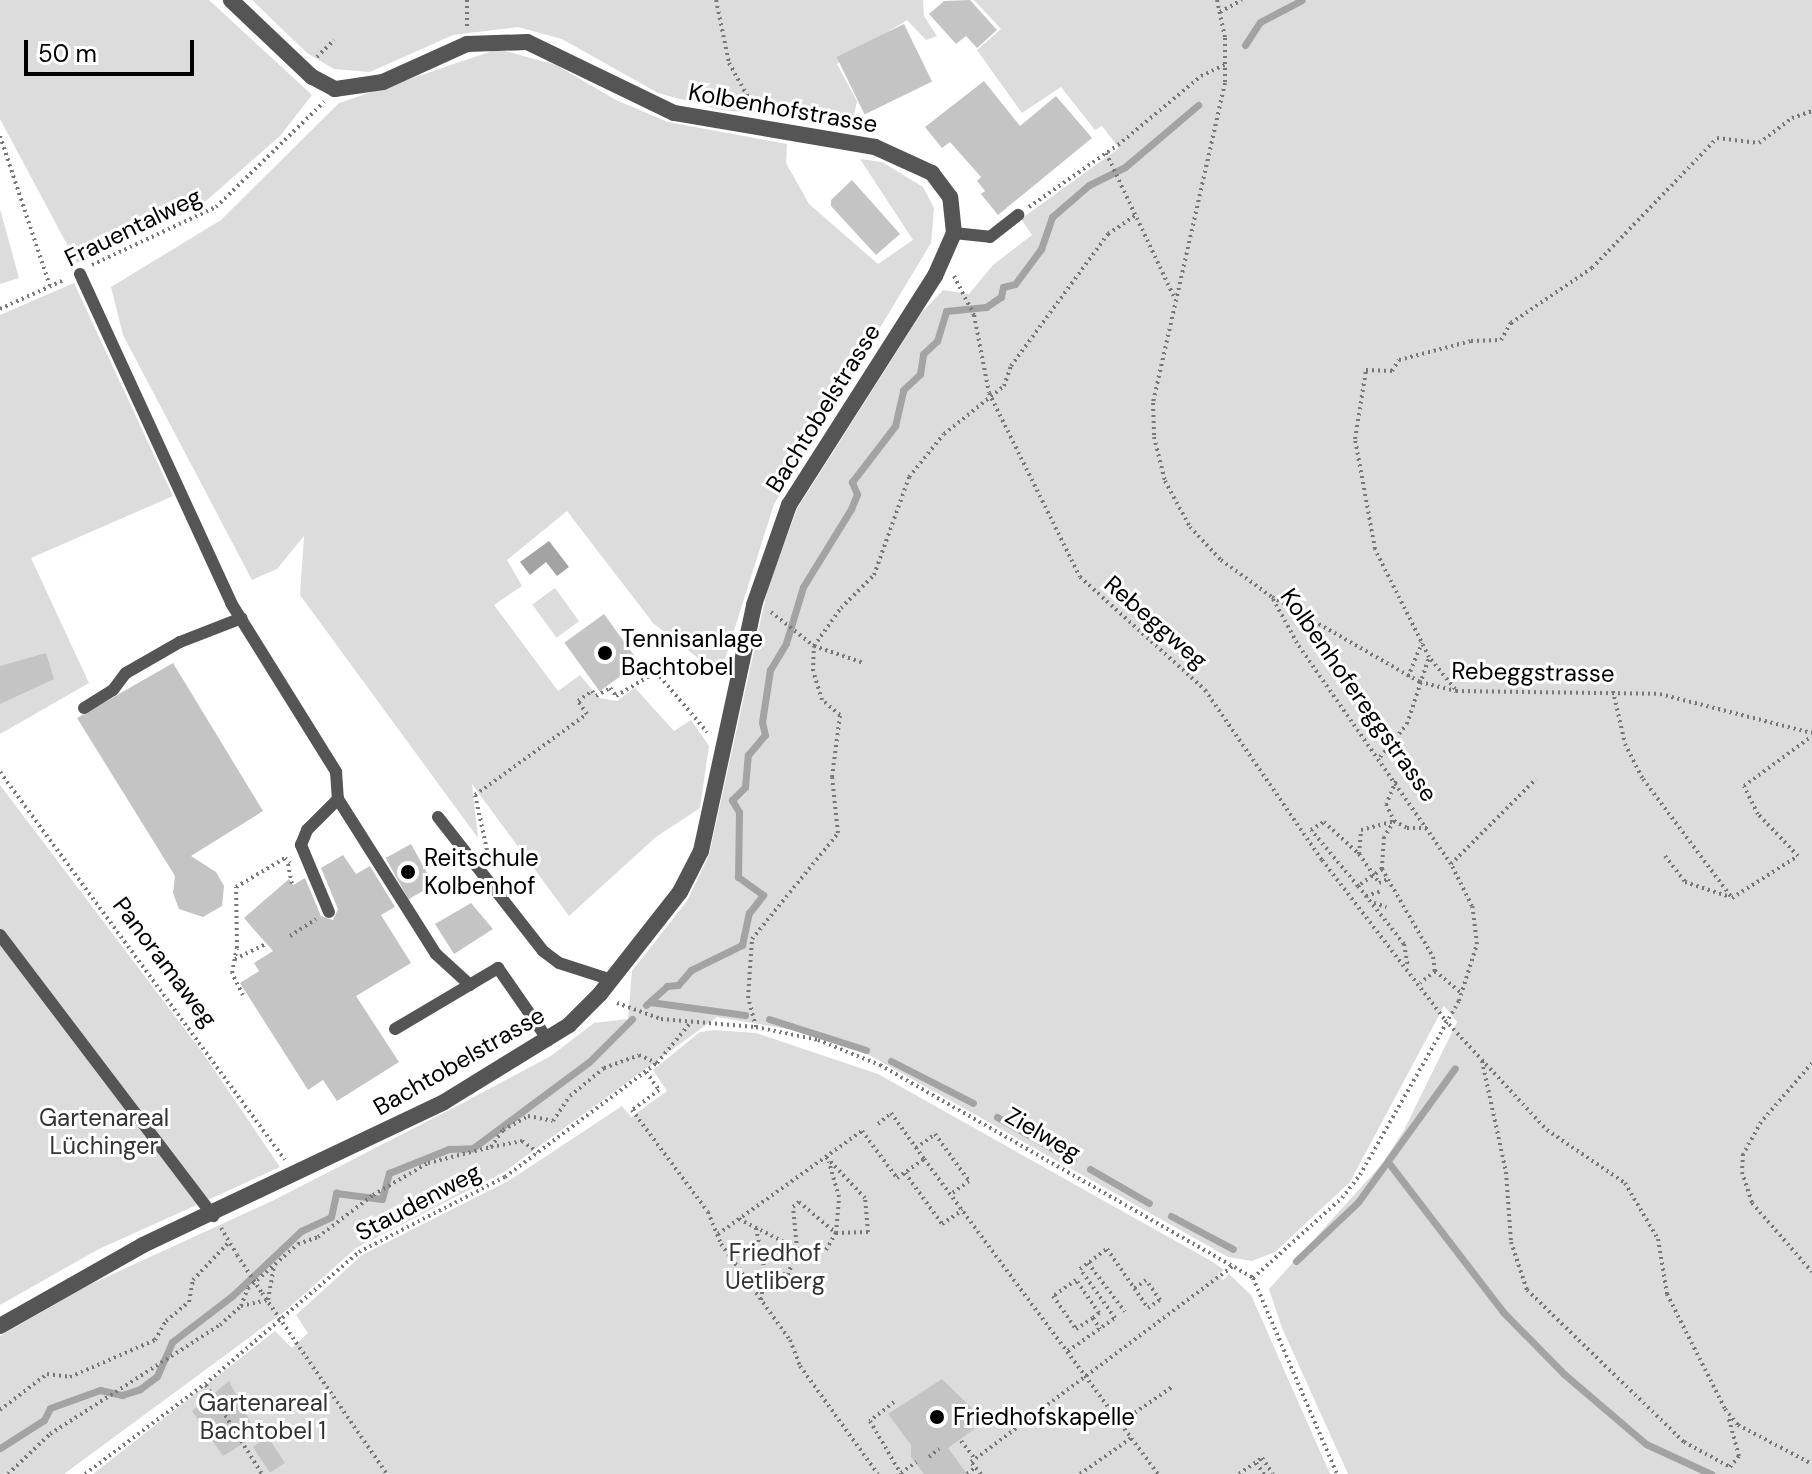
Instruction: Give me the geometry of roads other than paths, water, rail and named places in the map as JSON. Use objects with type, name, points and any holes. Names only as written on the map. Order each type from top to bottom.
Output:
[{"type":"street","name":"Kolbenhofstrasse","points":[[231,0],[312,77],[335,89],[383,82],[467,44],[527,42],[674,113],[857,143],[917,163],[950,197],[954,233]]},
{"type":"street","name":"Bachtobelstrasse","points":[[0,1326],[143,1245],[213,1216],[444,1102],[548,1040],[600,994],[680,892],[701,851],[759,588],[789,505],[935,276],[954,233]]},
{"type":"lane","points":[[954,233],[990,237],[1018,215]]},
{"type":"lane","points":[[80,274],[242,618],[336,772],[338,799],[436,954],[470,985]]},
{"type":"lane","points":[[84,708],[113,690],[126,673],[167,650],[242,618]]},
{"type":"lane","points":[[329,912],[302,856],[303,834],[338,799]]},
{"type":"lane","points":[[438,817],[551,957],[612,980]]},
{"type":"lane","points":[[0,935],[213,1216]]},
{"type":"lane","points":[[395,1029],[498,968],[548,1040]]},
{"type":"waterway","points":[[1245,45],[1260,22],[1302,0]]},
{"type":"waterway","points":[[646,1005],[667,986],[678,985],[691,970],[742,945],[749,913],[763,895],[738,877],[739,812],[732,800],[745,787],[748,755],[765,735],[762,722],[770,670],[786,643],[803,587],[851,509],[857,494],[852,482],[895,426],[903,390],[920,374],[923,354],[937,341],[946,311],[986,307],[1001,297],[1003,287],[1015,284],[1041,249],[1052,217],[1089,185],[1125,167],[1198,105]]},
{"type":"waterway","points":[[650,1002],[745,1015]]},
{"type":"waterway","points":[[0,1448],[44,1420],[50,1408],[100,1390],[122,1395],[140,1389],[157,1376],[172,1342],[232,1296],[301,1231],[331,1217],[336,1193],[382,1199],[389,1173],[449,1149],[473,1148],[589,1062],[632,1019]]},
{"type":"waterway","points":[[769,1019],[866,1050]]},
{"type":"waterway","points":[[891,1061],[973,1103]]},
{"type":"waterway","points":[[1296,1261],[1358,1202],[1455,1068]]},
{"type":"waterway","points":[[997,1117],[1073,1160]]},
{"type":"waterway","points":[[1388,1162],[1503,1312],[1564,1374],[1646,1444],[1711,1474]]},
{"type":"waterway","points":[[1090,1169],[1149,1203]]},
{"type":"waterway","points":[[1171,1216],[1233,1249]]},
{"type":"place","name":"Tennisanlage Bachtobel","points":[[605,653]]},
{"type":"place","name":"Reitschule Kolbenhof","points":[[408,872]]},
{"type":"place","name":"Friedhofskapelle","points":[[937,1417]]},
{"type":"park label","name":"Gartenareal Lüchinger","points":[[104,1132]]},
{"type":"park label","name":"Friedhof Uetliberg","points":[[775,1267]]},
{"type":"park label","name":"Gartenareal Bachtobel 1","points":[[263,1417]]}]
